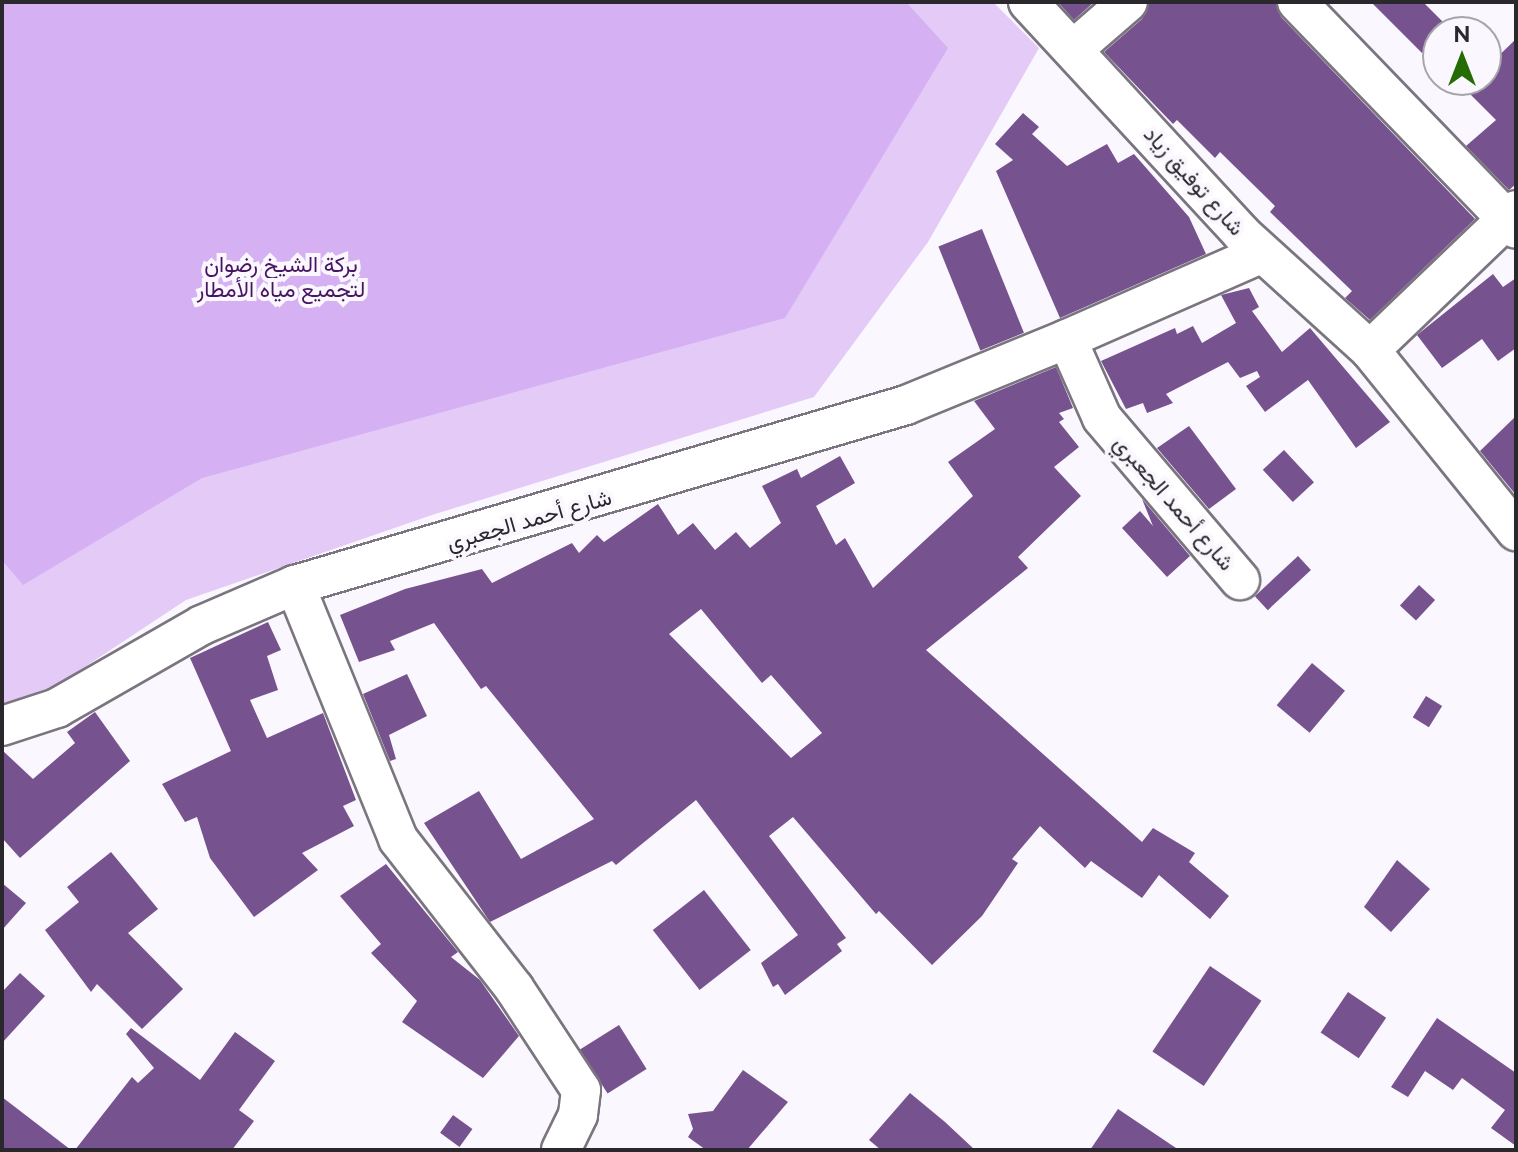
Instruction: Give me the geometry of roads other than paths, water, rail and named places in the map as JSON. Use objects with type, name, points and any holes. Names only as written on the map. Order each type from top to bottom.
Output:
[{"type":"street","name":"شارع توفيق زياد","points":[[1028,2],[1075,48],[1261,254],[1370,350],[1516,531]]},
{"type":"street","points":[[1075,48],[1128,2]]},
{"type":"street","points":[[1297,2],[1512,219],[1370,350]]},
{"type":"street","name":"شارع أحمد الجعبري","points":[[2,726],[57,708],[202,625],[295,585],[906,405],[1261,254]]},
{"type":"street","name":"شارع أحمد الجعبري","points":[[1067,339],[1102,418],[1240,580]]},
{"type":"street","points":[[295,585],[398,839],[514,988],[581,1090],[578,1115],[561,1150]]},
{"type":"park label","name":"بركة الشيخ رضوان لتجميع مياه الأمطار","points":[[281,276]]}]
